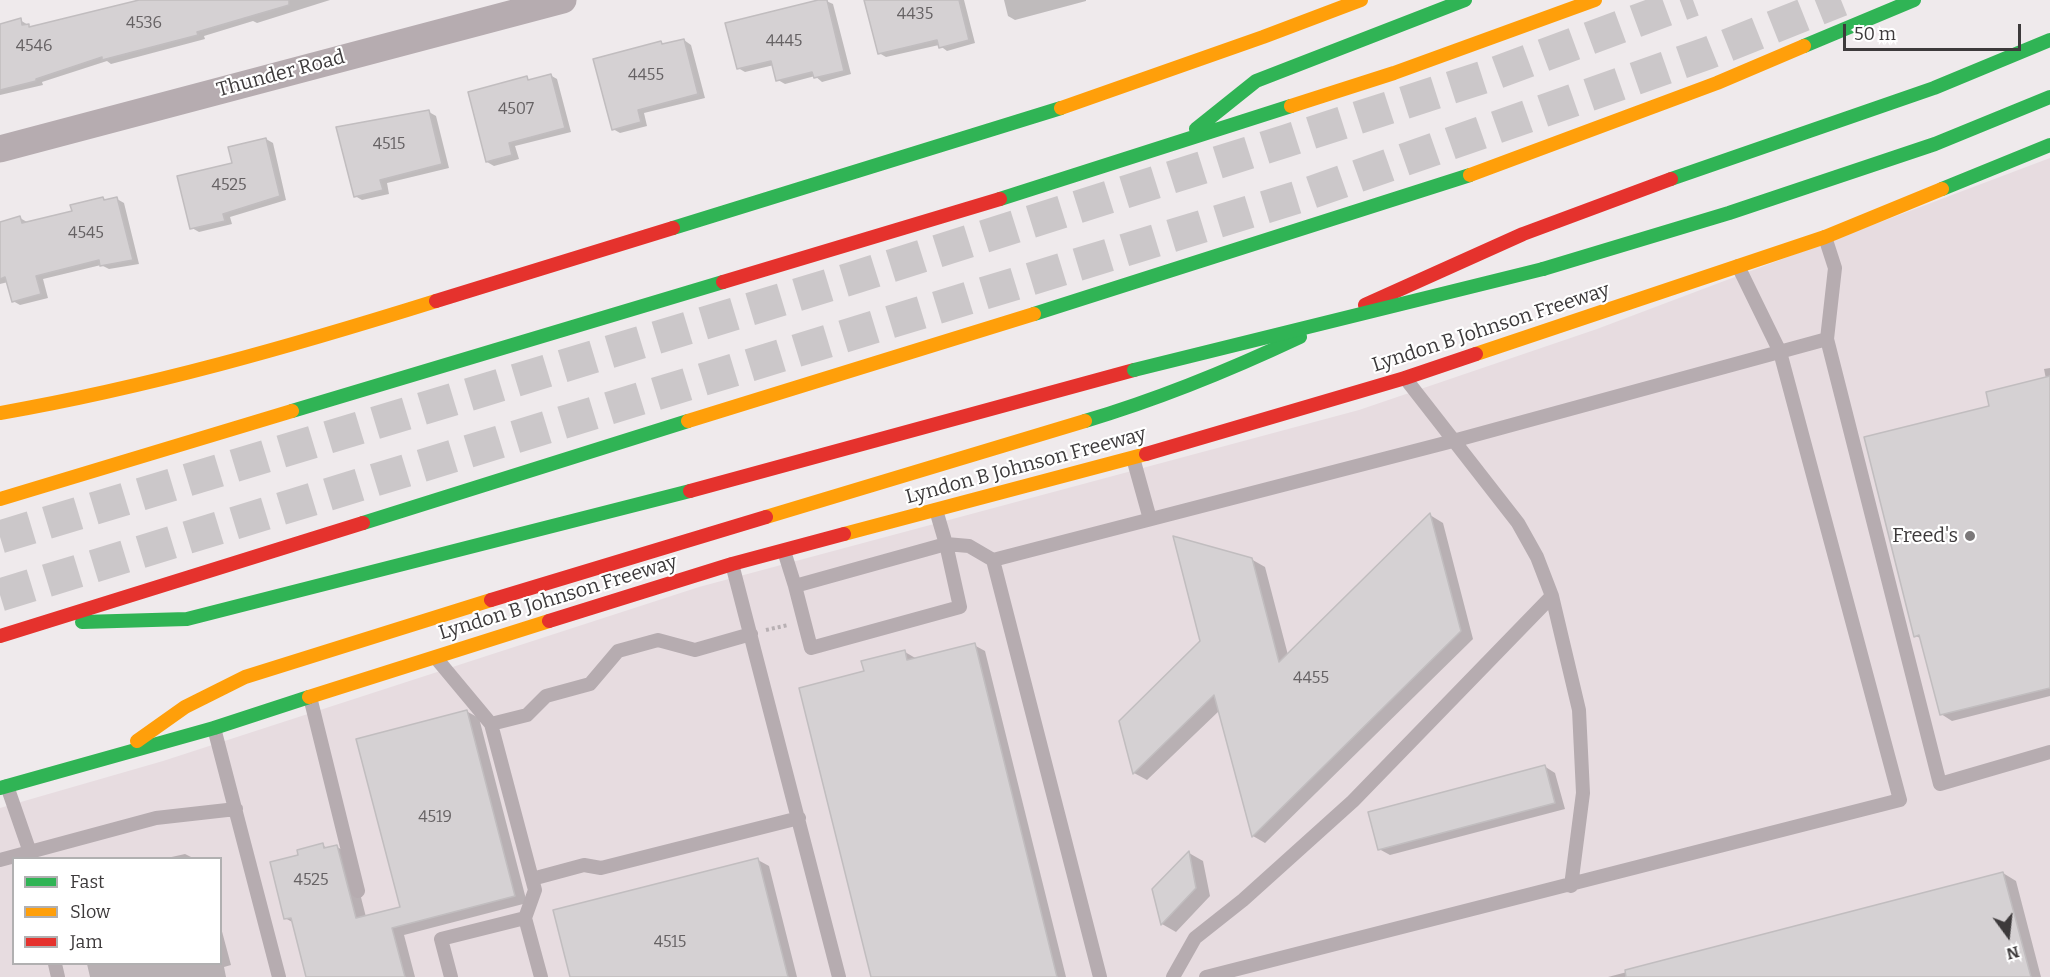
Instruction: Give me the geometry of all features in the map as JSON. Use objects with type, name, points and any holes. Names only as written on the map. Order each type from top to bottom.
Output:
[{"type":"main road","points":[[0,413],[60,404],[202,372],[356,327],[562,261],[914,157],[1125,85],[1361,0]]},
{"type":"main road","points":[[1182,140],[1256,81],[1466,0]]},
{"type":"main road","points":[[0,499],[1015,194],[1394,73],[1595,0]]},
{"type":"main road","points":[[0,636],[1323,224],[1510,161],[1707,87],[1914,0]]},
{"type":"main road","points":[[121,752],[185,707],[246,677],[328,649],[1141,404],[1245,363],[1463,258],[1578,213],[1921,93],[2050,39]]},
{"type":"main road","points":[[45,623],[187,620],[804,462],[1134,370],[1543,269],[1729,213],[1935,144],[2050,97]]},
{"type":"main road","name":"Lyndon B Johnson Freeway","points":[[4,787],[121,752],[214,728],[434,656],[732,564],[1133,458],[1405,378],[1825,237],[2050,145]]},
{"type":"street","name":"Thunder Road","points":[[0,148],[563,0]]},
{"type":"lane","points":[[1825,237],[1835,268],[1827,339],[1940,784],[2050,752]]},
{"type":"lane","points":[[1206,977],[1571,886],[1900,800],[1780,352],[1738,266]]},
{"type":"lane","points":[[795,586],[945,544],[969,546],[993,560],[1453,441],[1827,339]]},
{"type":"lane","points":[[1405,378],[1518,524],[1537,557],[1552,596],[1579,710],[1583,793],[1571,886]]},
{"type":"lane","points":[[1133,458],[1150,519]]},
{"type":"lane","points":[[784,551],[811,648],[960,608],[936,510]]},
{"type":"lane","points":[[993,560],[1100,977]]},
{"type":"lane","points":[[732,564],[839,977]]},
{"type":"lane","points":[[1173,977],[1195,938],[1242,900],[1353,801],[1552,596]]},
{"type":"lane","points":[[491,724],[527,715],[546,696],[590,684],[618,651],[658,640],[695,650],[751,634]]},
{"type":"lane","points":[[434,656],[491,724],[535,890],[525,918],[541,977]]},
{"type":"lane","points":[[310,697],[358,891]]},
{"type":"lane","points":[[214,728],[279,977]]},
{"type":"lane","points":[[4,787],[31,855],[156,818],[236,809]]},
{"type":"lane","points":[[532,879],[584,865],[601,868],[799,818]]},
{"type":"lane","points":[[451,977],[441,939],[525,918]]},
{"type":"path","points":[[751,634],[804,621]]},
{"type":"shaded area","points":[[2050,158],[2050,977],[0,977],[0,808],[163,761],[699,587],[1359,410],[1597,329]]},
{"type":"building","points":[[139,0],[289,0],[289,5],[197,32],[198,35],[102,60],[102,57],[36,79],[36,81],[0,90],[0,24],[21,18],[22,25],[29,24],[29,27]]},
{"type":"building","points":[[818,0],[827,0],[844,71],[814,78],[812,72],[776,81],[771,61],[737,69],[725,23]]},
{"type":"building","points":[[864,0],[959,0],[969,40],[939,48],[937,40],[878,54]]},
{"type":"building","points":[[684,39],[698,94],[638,110],[641,122],[612,130],[593,59],[661,41],[662,44]]},
{"type":"building","points":[[551,74],[565,128],[509,143],[512,155],[486,162],[468,92],[527,76],[528,80]]},
{"type":"building","points":[[429,110],[442,164],[380,180],[383,190],[354,197],[336,127]]},
{"type":"building","points":[[266,138],[280,196],[223,214],[225,221],[190,229],[177,176],[232,163],[228,147]]},
{"type":"building","points":[[103,197],[104,200],[117,197],[133,260],[100,266],[99,260],[36,276],[41,294],[12,302],[5,277],[0,279],[0,222],[20,216],[22,223],[72,211],[70,205]]},
{"type":"building","name":"Freed's","points":[[2050,376],[2050,688],[1940,715],[1919,635],[1914,637],[1864,437],[1989,406],[1986,392]]},
{"type":"building","points":[[1430,513],[1461,631],[1252,837],[1214,695],[1133,774],[1119,721],[1200,641],[1173,536],[1252,558],[1279,662]]},
{"type":"building","points":[[975,643],[1057,977],[871,977],[799,688],[864,671],[861,661],[905,650],[907,660]]},
{"type":"building","points":[[467,710],[515,896],[392,928],[405,977],[306,977],[291,918],[284,919],[270,862],[298,855],[297,850],[323,843],[324,848],[337,845],[356,918],[400,907],[356,739]]},
{"type":"building","points":[[1545,765],[1555,803],[1378,850],[1368,812]]},
{"type":"building","points":[[1189,851],[1196,888],[1161,925],[1152,889]]},
{"type":"building","points":[[758,858],[788,977],[570,977],[553,910]]},
{"type":"building","points":[[2003,872],[2031,977],[1626,977],[1625,970]]},
{"type":"tunnel","points":[[0,537],[856,277],[1286,141],[1490,75],[1693,0]]},
{"type":"tunnel","points":[[0,595],[1298,197],[1708,53],[1841,0]]},
{"type":"traffic: fast","points":[[1196,129],[1256,81],[1465,0]]},
{"type":"traffic: fast","points":[[1804,46],[1914,0]]},
{"type":"traffic: fast","points":[[1671,179],[1934,88],[2050,40]]},
{"type":"traffic: fast","points":[[1543,269],[1729,213],[1935,144],[2050,97]]},
{"type":"traffic: fast","points":[[1000,199],[1291,106]]},
{"type":"traffic: fast","points":[[673,228],[1061,108]]},
{"type":"traffic: fast","points":[[1942,189],[2050,145]]},
{"type":"traffic: fast","points":[[1034,314],[1470,175]]},
{"type":"traffic: fast","points":[[1134,370],[1543,269]]},
{"type":"traffic: fast","points":[[292,411],[723,282]]},
{"type":"traffic: fast","points":[[1085,421],[1194,383],[1300,337]]},
{"type":"traffic: fast","points":[[363,523],[688,421]]},
{"type":"traffic: fast","points":[[82,622],[187,619],[690,491]]},
{"type":"traffic: fast","points":[[0,788],[214,728],[309,697]]},
{"type":"traffic: slow","points":[[1061,108],[1361,0]]},
{"type":"traffic: slow","points":[[1291,106],[1394,73],[1595,0]]},
{"type":"traffic: slow","points":[[1470,175],[1717,83],[1804,46]]},
{"type":"traffic: slow","points":[[1476,354],[1825,237],[1942,189]]},
{"type":"traffic: slow","points":[[0,413],[111,391],[220,364],[436,301]]},
{"type":"traffic: slow","points":[[688,421],[1034,314]]},
{"type":"traffic: slow","points":[[0,499],[292,411]]},
{"type":"traffic: slow","points":[[766,517],[1085,421]]},
{"type":"traffic: slow","points":[[844,534],[1146,454]]},
{"type":"traffic: slow","points":[[137,741],[185,707],[245,677],[491,600]]},
{"type":"traffic: slow","points":[[309,697],[549,621]]},
{"type":"traffic: jam","points":[[1365,305],[1523,234],[1671,179]]},
{"type":"traffic: jam","points":[[723,282],[1000,199]]},
{"type":"traffic: jam","points":[[436,301],[673,228]]},
{"type":"traffic: jam","points":[[1146,454],[1405,378],[1476,354]]},
{"type":"traffic: jam","points":[[690,491],[1134,370]]},
{"type":"traffic: jam","points":[[491,600],[766,517]]},
{"type":"traffic: jam","points":[[0,636],[363,523]]},
{"type":"traffic: jam","points":[[549,621],[732,564],[844,534]]},
{"type":"place","name":"Freed's","points":[[1970,536]]}]
